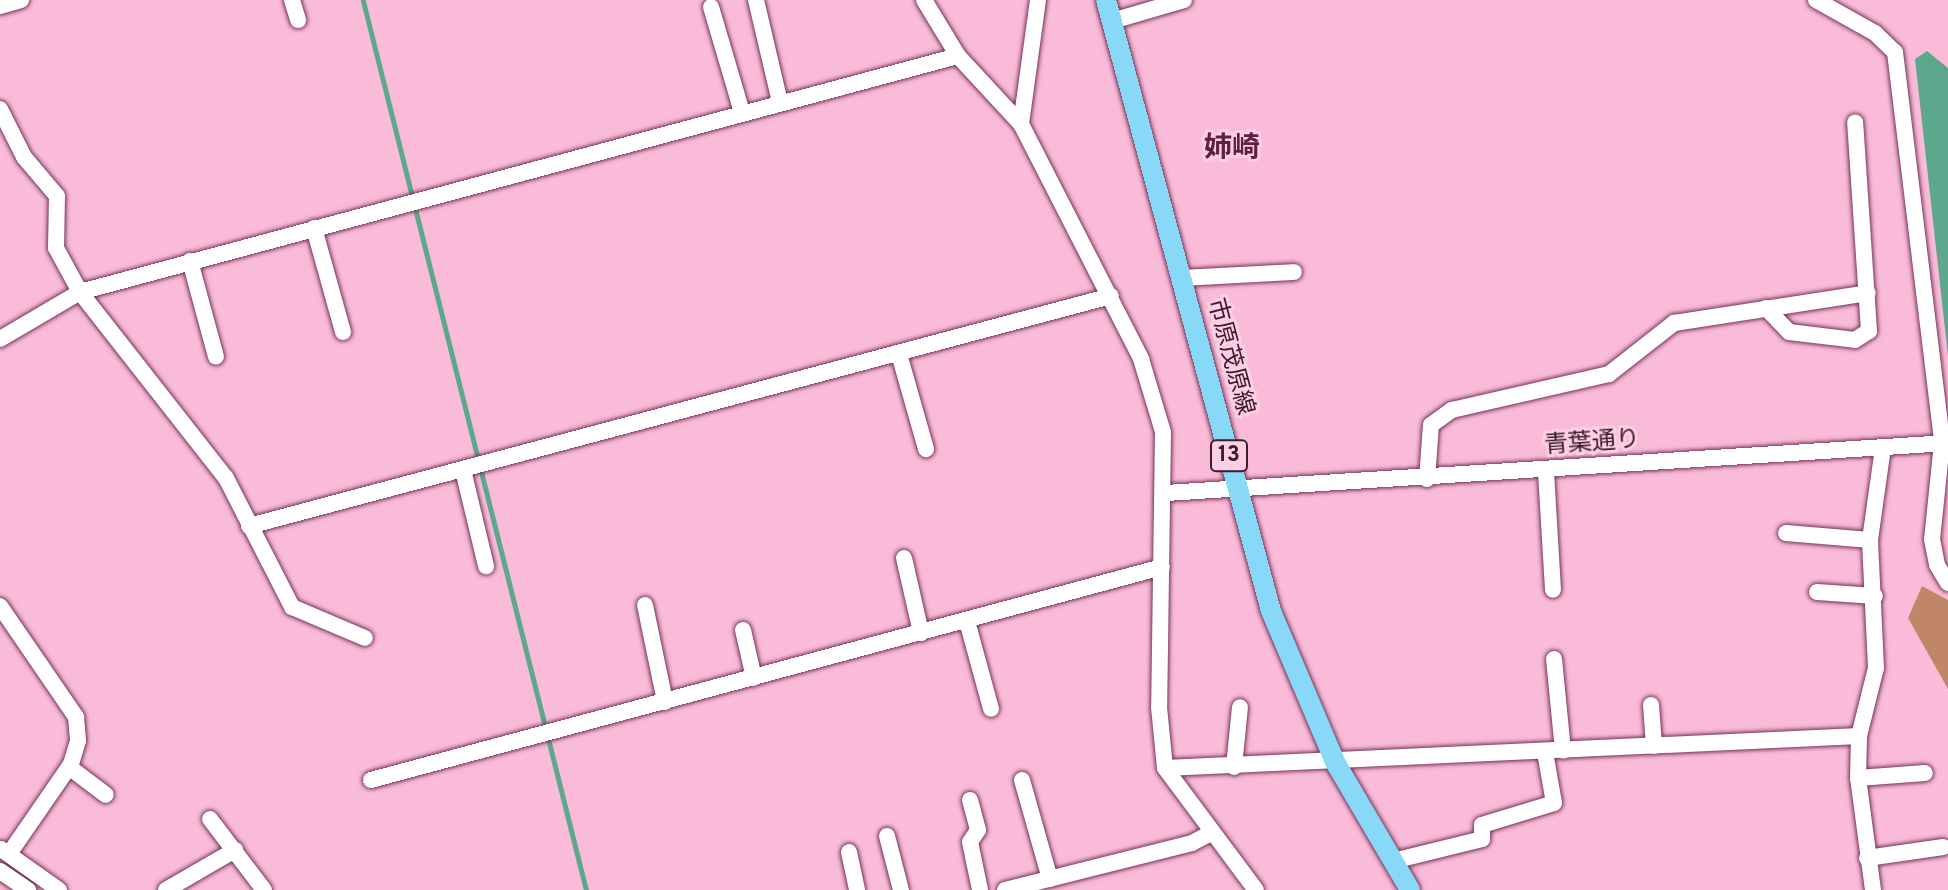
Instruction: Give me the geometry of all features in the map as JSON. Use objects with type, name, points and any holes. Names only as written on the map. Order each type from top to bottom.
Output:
[{"type":"main road","name":"市原茂原線","points":[[1106,0],[1271,611],[1335,762],[1410,890]]},
{"type":"street","points":[[0,6],[21,0]]},
{"type":"street","points":[[292,0],[298,20]]},
{"type":"street","points":[[756,0],[780,102]]},
{"type":"street","points":[[924,0],[958,56],[1021,124],[1141,359],[1163,432],[1166,493],[1159,707],[1165,768],[1256,890]]},
{"type":"street","points":[[1021,124],[1038,0]]},
{"type":"street","points":[[1112,21],[1184,0]]},
{"type":"street","points":[[1816,0],[1875,33],[1895,52],[1945,443],[1937,565],[1948,583]]},
{"type":"street","points":[[711,7],[742,112]]},
{"type":"street","points":[[0,339],[80,292],[958,56]]},
{"type":"street","points":[[0,109],[24,157],[57,196],[56,248],[80,292],[226,478],[292,607],[365,638]]},
{"type":"street","points":[[1766,308],[1789,332],[1855,340],[1869,331],[1855,122]]},
{"type":"street","points":[[314,228],[343,332]]},
{"type":"street","points":[[190,261],[216,357]]},
{"type":"street","points":[[1180,278],[1294,272]]},
{"type":"street","points":[[1427,479],[1431,425],[1452,410],[1609,374],[1674,323],[1868,293]]},
{"type":"street","points":[[249,526],[1111,296]]},
{"type":"street","points":[[899,354],[926,449]]},
{"type":"street","name":"青葉通り","points":[[1166,493],[1238,492],[1945,443]]},
{"type":"street","points":[[1873,890],[1858,778],[1859,736],[1876,668],[1870,540],[1883,447]]},
{"type":"street","points":[[463,470],[486,566]]},
{"type":"street","points":[[1546,472],[1553,590]]},
{"type":"street","points":[[1786,533],[1870,540]]},
{"type":"street","points":[[904,558],[921,633]]},
{"type":"street","points":[[371,780],[1162,567]]},
{"type":"street","points":[[1817,592],[1875,596]]},
{"type":"street","points":[[645,605],[665,702]]},
{"type":"street","points":[[0,606],[76,717],[78,741],[69,767],[4,851],[59,890]]},
{"type":"street","points":[[967,621],[991,709]]},
{"type":"street","points":[[743,630],[754,678]]},
{"type":"street","points":[[1554,659],[1563,751]]},
{"type":"street","points":[[1651,705],[1654,746]]},
{"type":"street","points":[[1234,767],[1240,707]]},
{"type":"street","points":[[1165,768],[1859,736]]},
{"type":"street","points":[[1393,861],[1482,839],[1482,825],[1554,803],[1545,752]]},
{"type":"street","points":[[69,767],[106,795]]},
{"type":"street","points":[[1858,778],[1925,773]]},
{"type":"street","points":[[1022,780],[1050,879]]},
{"type":"street","points":[[970,800],[978,830],[970,842],[980,890]]},
{"type":"street","points":[[210,819],[223,842],[235,850],[264,890]]},
{"type":"street","points":[[1005,890],[1192,843],[1211,833]]},
{"type":"street","points":[[887,836],[901,890]]},
{"type":"street","points":[[1867,858],[1943,847]]},
{"type":"street","points":[[166,890],[235,850]]},
{"type":"street","points":[[849,852],[857,890]]},
{"type":"street","points":[[0,871],[28,890]]},
{"type":"shaded area","points":[[1927,51],[1948,68],[1948,356],[1915,59]]},
{"type":"shaded area","points":[[1922,586],[1948,600],[1948,689],[1908,618]]},
{"type":"waterway","points":[[363,1],[586,890]]},
{"type":"district","name":"姉崎","points":[[1232,149]]}]
